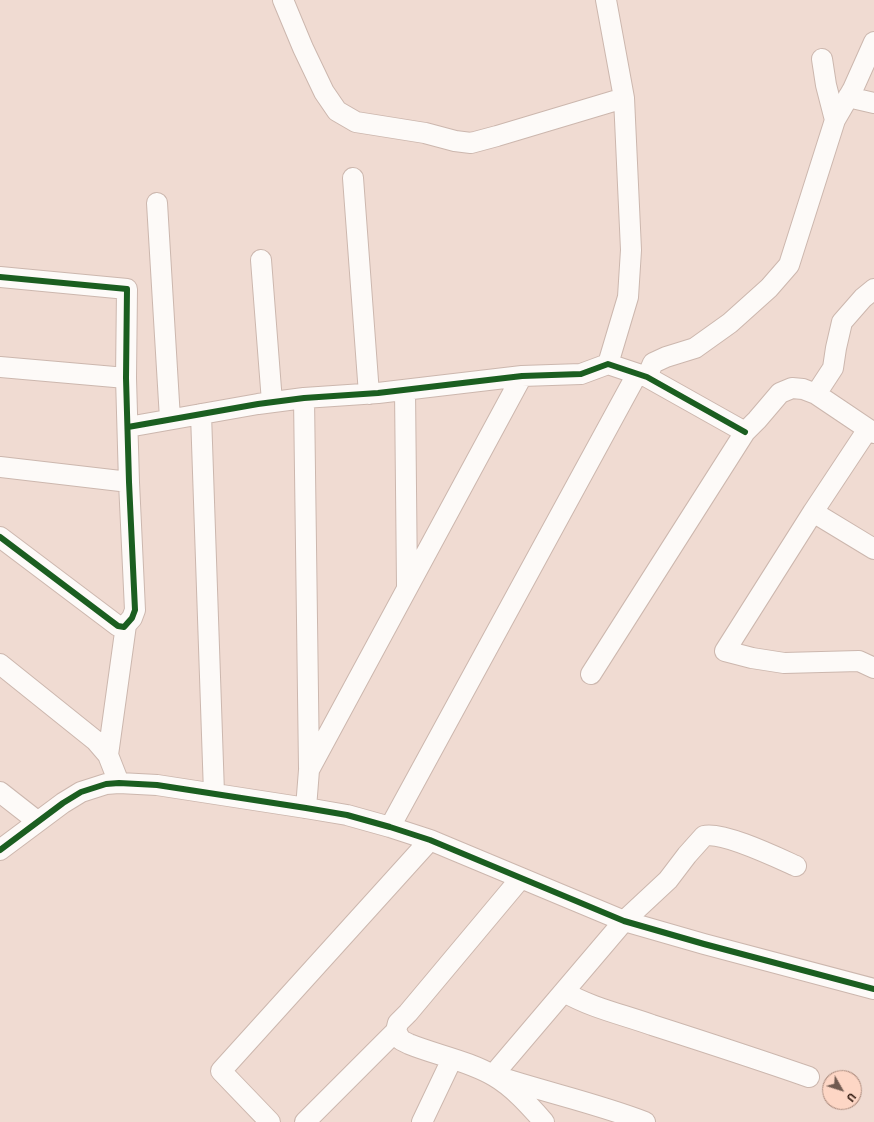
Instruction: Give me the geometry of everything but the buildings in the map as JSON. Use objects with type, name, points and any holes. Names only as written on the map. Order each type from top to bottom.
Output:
[{"type":"street","points":[[283,0],[303,48],[324,92],[337,111],[356,122],[425,133],[456,141],[471,143],[624,98]]},
{"type":"street","points":[[606,0],[624,98],[631,250],[628,296],[608,364]]},
{"type":"street","points":[[390,827],[642,376],[653,363],[666,357],[695,348],[730,322],[770,288],[789,265],[835,120],[848,97],[874,42]]},
{"type":"street","points":[[822,59],[826,85],[835,120]]},
{"type":"street","points":[[848,97],[874,104]]},
{"type":"street","points":[[353,178],[369,394]]},
{"type":"street","points":[[158,203],[170,419]]},
{"type":"street","points":[[261,260],[272,402]]},
{"type":"street","points":[[0,277],[127,289],[126,378],[135,610],[132,618],[126,625],[121,627],[111,622],[0,537]]},
{"type":"street","points":[[816,394],[833,368],[842,322],[863,298],[874,289]]},
{"type":"street","points":[[128,427],[272,402],[304,398],[369,394],[522,376],[581,374],[608,364],[642,376],[745,432]]},
{"type":"street","points":[[0,367],[126,378]]},
{"type":"street","points":[[309,770],[522,376]]},
{"type":"street","points":[[591,674],[745,432],[780,393],[792,388],[803,389],[816,394],[871,431],[813,512],[725,651],[752,658],[784,663],[859,661],[874,668]]},
{"type":"street","points":[[405,390],[408,588]]},
{"type":"street","points":[[304,398],[309,770],[306,808]]},
{"type":"street","points":[[201,414],[214,794]]},
{"type":"street","points":[[0,467],[129,482]]},
{"type":"street","points":[[813,512],[874,549]]},
{"type":"street","points":[[108,755],[126,625]]},
{"type":"street","points":[[0,664],[96,741],[108,755],[119,783]]},
{"type":"street","points":[[0,850],[62,803],[81,792],[106,784],[119,783],[157,785],[306,808],[347,815],[430,840],[472,859],[624,921],[874,989]]},
{"type":"street","points":[[0,792],[37,821]]},
{"type":"street","points":[[493,1075],[624,921],[668,880],[699,841],[707,835],[714,835],[744,845],[796,866]]},
{"type":"street","points":[[270,1122],[221,1071],[430,840]]},
{"type":"street","points":[[305,1122],[396,1031],[398,1023],[521,878]]},
{"type":"street","points":[[564,992],[588,1004],[809,1077]]},
{"type":"street","points":[[396,1031],[398,1037],[403,1041],[482,1069],[493,1075],[517,1093],[544,1122]]},
{"type":"street","points":[[422,1122],[452,1059]]},
{"type":"street","points":[[493,1075],[531,1088],[622,1113],[645,1122]]},
{"type":"cycle path","points":[[0,277],[127,289],[126,378],[135,610],[132,618],[124,627],[118,626],[0,537]]},
{"type":"cycle path","points":[[128,427],[258,404],[304,398],[378,393],[522,376],[581,374],[608,364],[647,377],[745,432]]},
{"type":"cycle path","points":[[0,850],[63,803],[81,792],[106,784],[119,783],[157,785],[306,808],[347,815],[430,840],[624,921],[874,989]]}]
